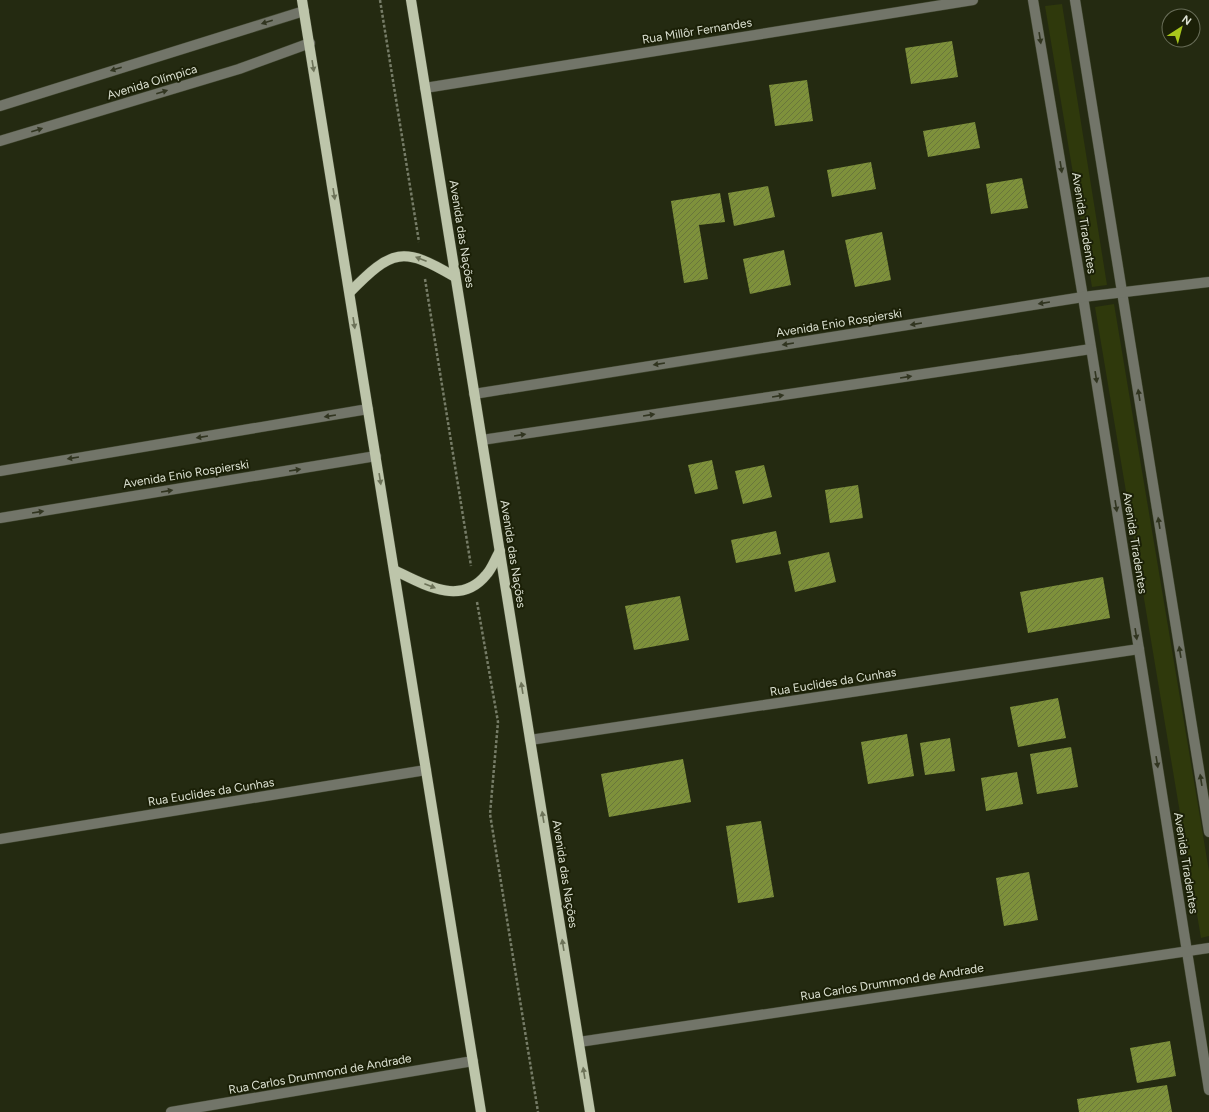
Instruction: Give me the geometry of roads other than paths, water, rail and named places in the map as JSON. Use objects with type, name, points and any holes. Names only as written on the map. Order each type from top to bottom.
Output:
[{"type":"main road","points":[[302,0],[481,1112]]},
{"type":"main road","name":"Avenida das Nações","points":[[411,0],[590,1112]]},
{"type":"main road","points":[[350,292],[367,274],[383,262],[396,257],[414,256],[455,277]]},
{"type":"main road","points":[[394,570],[440,590],[453,592],[468,590],[487,575],[500,551]]},
{"type":"street","name":"Rua Millôr Fernandes","points":[[425,88],[973,0]]},
{"type":"street","name":"Avenida Tiradentes","points":[[1033,0],[1083,297],[1209,1090]]},
{"type":"street","points":[[1075,0],[1209,832]]},
{"type":"street","name":"Avenida Olímpica","points":[[0,106],[304,11]]},
{"type":"street","name":"Avenida Olímpica","points":[[0,141],[239,69],[310,43]]},
{"type":"street","name":"Avenida Enio Rospierski","points":[[474,394],[1083,297],[1209,282]]},
{"type":"street","points":[[482,440],[1091,349]]},
{"type":"street","points":[[0,471],[368,409]]},
{"type":"street","name":"Avenida Enio Rospierski","points":[[0,518],[376,456]]},
{"type":"street","name":"Rua Euclides da Cunhas","points":[[530,740],[1139,649]]},
{"type":"street","name":"Rua Euclides da Cunhas","points":[[0,839],[426,770]]},
{"type":"street","name":"Rua Carlos Drummond de Andrade","points":[[579,1042],[1209,948]]},
{"type":"street","name":"Rua Carlos Drummond de Andrade","points":[[171,1112],[473,1061]]}]
